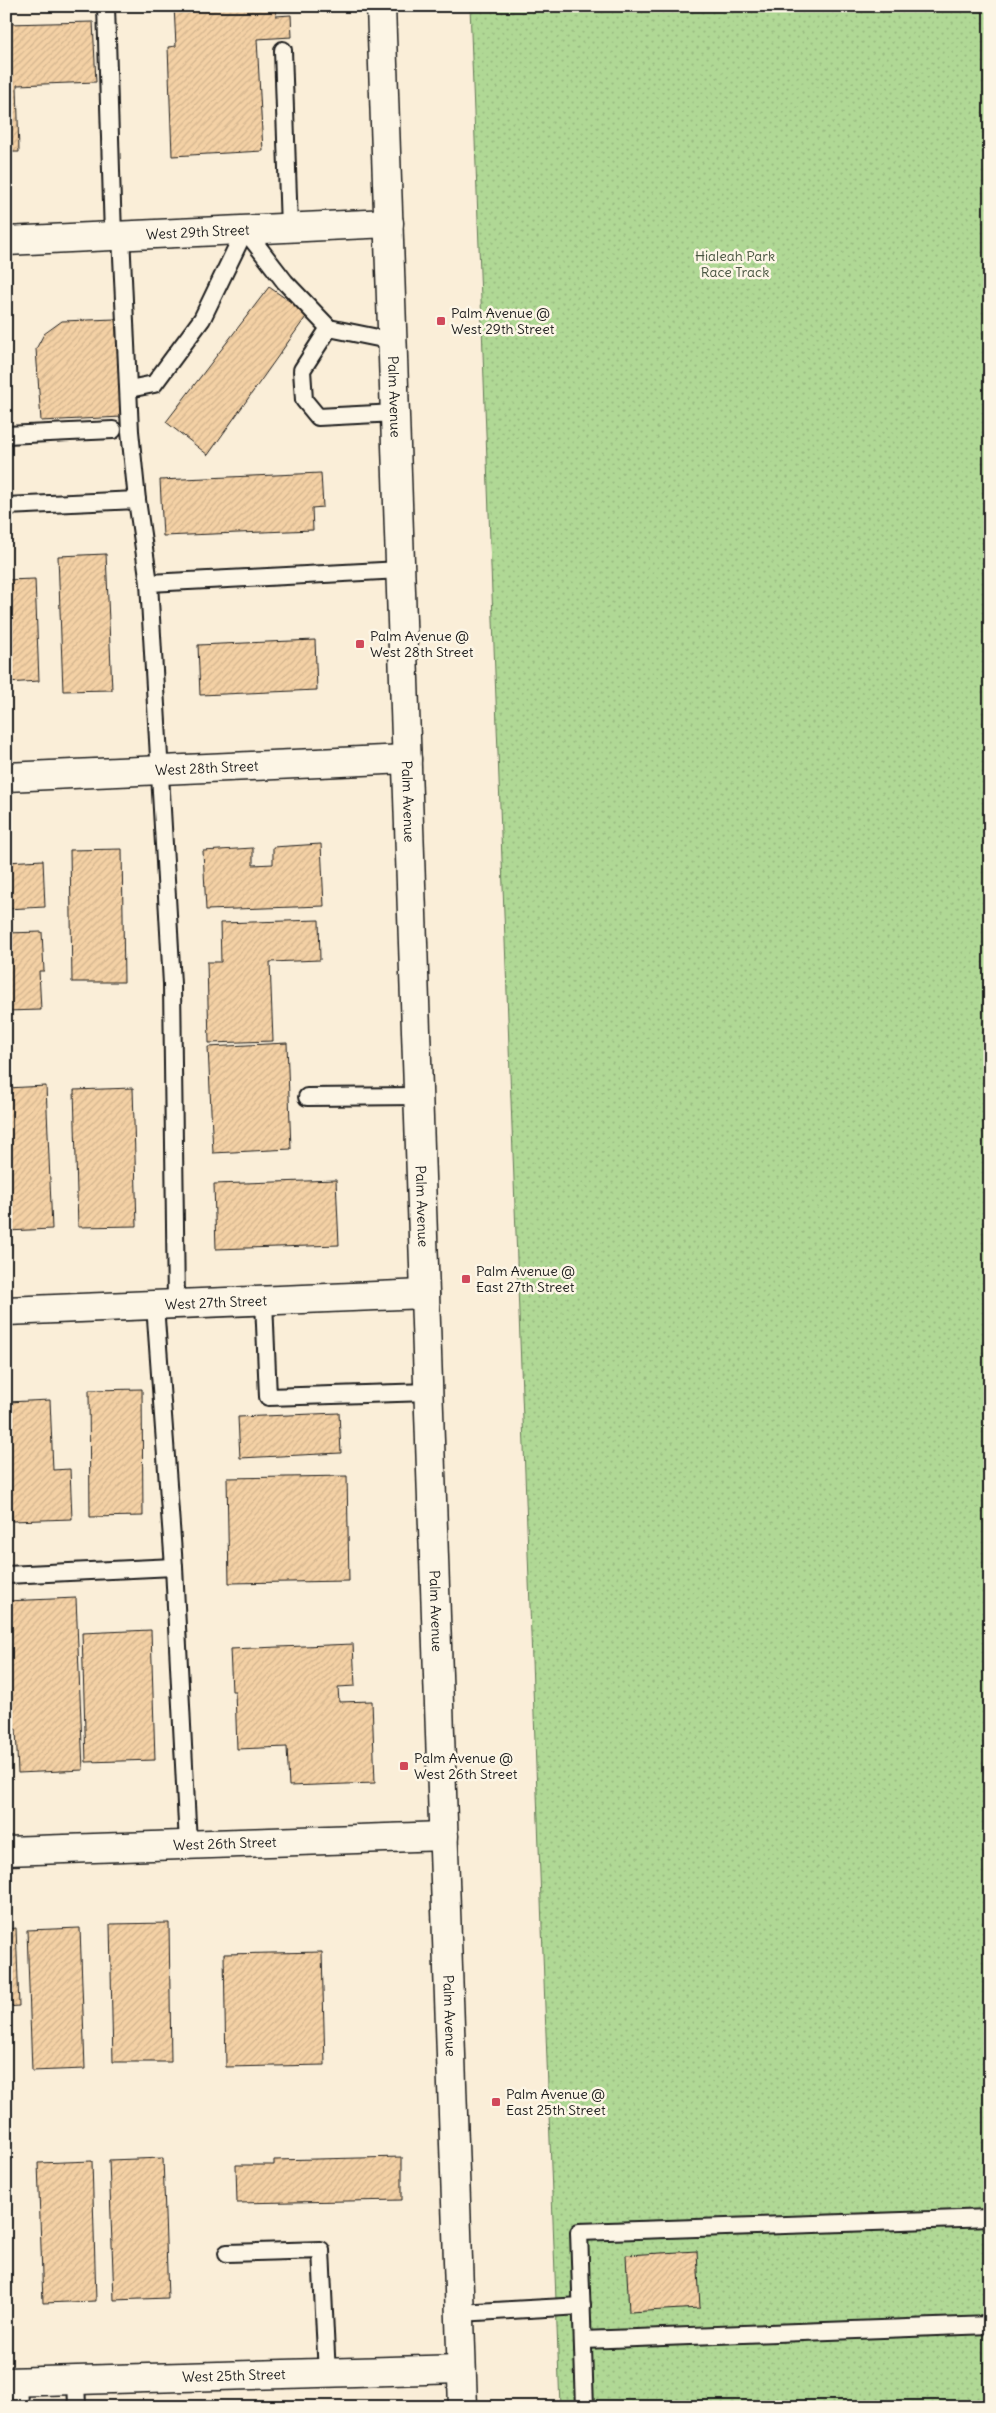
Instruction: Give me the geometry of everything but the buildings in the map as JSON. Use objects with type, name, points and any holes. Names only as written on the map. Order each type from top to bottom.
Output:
[{"type":"main road","name":"Palm Avenue","points":[[382,6],[463,2407]]},
{"type":"main road","name":"West 29th Street","points":[[6,241],[389,223]]},
{"type":"main road","name":"West 28th Street","points":[[6,777],[407,759]]},
{"type":"main road","name":"West 27th Street","points":[[6,1311],[425,1294]]},
{"type":"main road","name":"West 26th Street","points":[[6,1851],[444,1836]]},
{"type":"main road","name":"West 25th Street","points":[[15,2390],[76,2380],[327,2375],[461,2369]]},
{"type":"lane","points":[[106,6],[117,235],[129,389],[130,430],[137,500],[149,583],[172,984],[166,1305],[174,1567],[188,1844]]},
{"type":"lane","points":[[283,50],[289,228]]},
{"type":"lane","points":[[129,389],[154,384],[202,319],[245,230],[285,282],[329,328],[393,341]]},
{"type":"lane","points":[[329,328],[302,370],[304,400],[318,417],[396,413]]},
{"type":"lane","points":[[6,435],[113,430]]},
{"type":"lane","points":[[6,506],[137,500]]},
{"type":"lane","points":[[149,583],[401,570]]},
{"type":"lane","points":[[307,1098],[419,1096]]},
{"type":"lane","points":[[264,1301],[268,1397],[429,1392]]},
{"type":"lane","points":[[6,1575],[174,1567]]},
{"type":"lane","points":[[585,2407],[579,2232],[990,2218]]},
{"type":"lane","points":[[227,2252],[321,2250],[327,2375]]},
{"type":"lane","points":[[460,2313],[582,2306]]},
{"type":"lane","points":[[583,2340],[990,2325]]},
{"type":"lane","points":[[76,2380],[77,2407]]},
{"type":"green space","name":"Hialeah Park Race Track","points":[[470,6],[990,6],[990,2407],[560,2407]]},
{"type":"place","name":"Palm Avenue @ West 29th Street","points":[[441,321]]},
{"type":"place","name":"Palm Avenue @ West 28th Street","points":[[360,644]]},
{"type":"place","name":"Palm Avenue @ East 27th Street","points":[[466,1279]]},
{"type":"place","name":"Palm Avenue @ West 26th Street","points":[[404,1766]]},
{"type":"place","name":"Palm Avenue @ East 25th Street","points":[[496,2102]]}]
